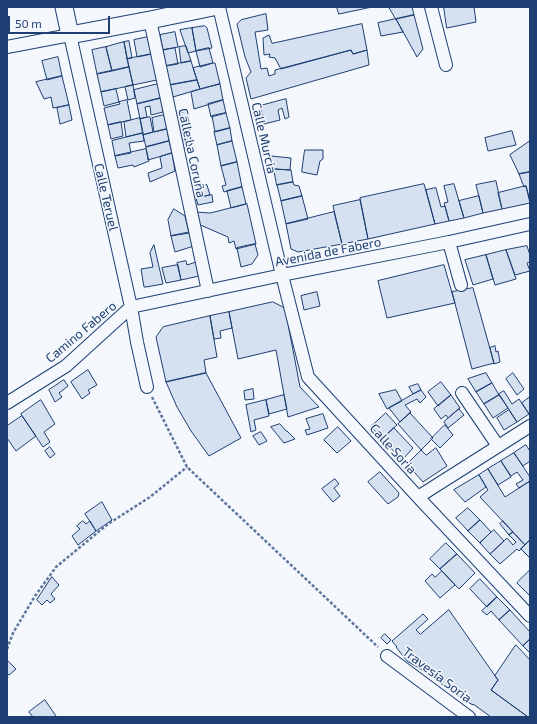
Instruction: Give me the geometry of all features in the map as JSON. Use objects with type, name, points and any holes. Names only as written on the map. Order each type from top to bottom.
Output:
[{"type":"street","name":"Calle Teruel","points":[[64,7],[131,307],[147,387]]},
{"type":"street","points":[[7,47],[213,7]]},
{"type":"street","name":"Calle Murcia","points":[[219,7],[282,275]]},
{"type":"street","points":[[431,7],[446,65]]},
{"type":"street","name":"Calle La Coruña","points":[[150,20],[208,291]]},
{"type":"street","name":"Avenida de Fabero","points":[[131,307],[530,224]]},
{"type":"street","points":[[449,242],[461,285]]},
{"type":"street","name":"Calle Soria","points":[[282,275],[308,377],[530,616]]},
{"type":"street","name":"Camino Fabero","points":[[7,403],[66,366],[131,307]]},
{"type":"street","points":[[462,393],[498,446]]},
{"type":"street","points":[[418,497],[530,426]]},
{"type":"street","name":"Travesía Soria","points":[[387,656],[469,717]]},
{"type":"path","points":[[147,387],[187,467],[387,656]]},
{"type":"path","points":[[7,648],[35,596],[56,566],[102,528],[150,497],[187,467]]},
{"type":"building","points":[[337,7],[372,7],[339,14]]},
{"type":"building","points":[[389,7],[412,7],[414,15],[396,19]]},
{"type":"building","points":[[444,7],[474,7],[476,22],[447,28]]},
{"type":"building","points":[[266,14],[268,30],[255,32],[261,69],[267,68],[269,76],[275,74],[275,70],[351,50],[353,54],[367,50],[369,65],[251,99],[246,78],[251,72],[245,57],[237,24],[241,20]]},
{"type":"building","points":[[414,15],[423,49],[417,57],[396,19]]},
{"type":"building","points":[[396,19],[403,32],[381,36],[378,23]]},
{"type":"building","points":[[362,24],[367,50],[353,54],[351,50],[281,69],[275,58],[269,57],[270,54],[264,55],[263,38],[269,35],[272,43]]},
{"type":"building","points":[[205,26],[207,28],[212,48],[196,51],[192,28]]},
{"type":"building","points":[[192,28],[196,51],[188,53],[180,30]]},
{"type":"building","points":[[175,32],[178,47],[163,50],[160,35]]},
{"type":"building","points":[[148,37],[152,54],[137,57],[134,40]]},
{"type":"building","points":[[129,41],[132,58],[127,59],[124,42]]},
{"type":"building","points":[[124,42],[129,67],[112,71],[106,47]]},
{"type":"building","points":[[186,46],[191,61],[181,63],[179,47]]},
{"type":"building","points":[[106,47],[112,71],[97,74],[92,50]]},
{"type":"building","points":[[175,48],[178,64],[166,66],[163,50]]},
{"type":"building","points":[[209,48],[213,63],[200,67],[196,51]]},
{"type":"building","points":[[152,54],[157,80],[133,85],[127,59]]},
{"type":"building","points":[[58,57],[62,76],[47,80],[42,61]]},
{"type":"building","points":[[191,61],[197,80],[170,85],[166,66]]},
{"type":"building","points":[[215,63],[220,84],[200,89],[193,68]]},
{"type":"building","points":[[129,67],[133,85],[101,92],[97,74]]},
{"type":"building","points":[[62,76],[69,105],[53,108],[51,97],[44,99],[36,82]]},
{"type":"building","points":[[197,80],[200,89],[173,97],[170,85]]},
{"type":"building","points":[[158,84],[161,98],[137,104],[134,90]]},
{"type":"building","points":[[220,84],[223,100],[194,109],[191,92]]},
{"type":"building","points":[[133,85],[135,98],[128,100],[125,87]]},
{"type":"building","points":[[116,89],[119,102],[104,106],[101,92]]},
{"type":"building","points":[[161,98],[163,112],[151,115],[150,106],[145,107],[147,117],[140,119],[137,104]]},
{"type":"building","points":[[286,99],[289,117],[285,119],[282,108],[278,110],[280,120],[264,124],[260,106]]},
{"type":"building","points":[[127,100],[131,120],[108,125],[104,108],[120,104],[119,102]]},
{"type":"building","points":[[223,100],[226,113],[211,117],[208,104]]},
{"type":"building","points":[[69,105],[72,120],[60,124],[57,108]]},
{"type":"building","points":[[186,111],[191,129],[183,132],[179,114]]},
{"type":"building","points":[[226,113],[230,128],[215,132],[212,116]]},
{"type":"building","points":[[179,114],[187,147],[181,149],[174,116]]},
{"type":"building","points":[[164,115],[167,129],[154,132],[152,118]]},
{"type":"building","points":[[150,117],[153,132],[143,135],[140,119]]},
{"type":"building","points":[[140,118],[143,133],[126,137],[124,122]]},
{"type":"building","points":[[121,122],[123,136],[111,139],[108,125]]},
{"type":"building","points":[[230,128],[232,141],[217,145],[214,132]]},
{"type":"building","points":[[167,129],[169,141],[146,147],[143,135]]},
{"type":"building","points":[[189,130],[192,144],[187,147],[183,132]]},
{"type":"building","points":[[512,131],[516,145],[488,151],[485,138]]},
{"type":"building","points":[[143,133],[144,141],[129,143],[131,153],[115,156],[112,141]]},
{"type":"building","points":[[169,141],[172,153],[148,160],[146,147]]},
{"type":"building","points":[[232,141],[237,162],[221,166],[217,145]]},
{"type":"building","points":[[530,141],[530,172],[519,174],[510,155]]},
{"type":"building","points":[[146,149],[149,161],[134,167],[133,165],[118,168],[115,156]]},
{"type":"building","points":[[305,150],[323,150],[323,159],[320,161],[317,175],[302,172]]},
{"type":"building","points":[[172,153],[175,171],[150,182],[148,173],[162,168],[160,157]]},
{"type":"building","points":[[271,156],[291,158],[290,170],[274,169]]},
{"type":"building","points":[[237,162],[242,187],[224,192],[222,186],[226,185],[221,166]]},
{"type":"building","points":[[274,169],[291,170],[293,182],[277,185]]},
{"type":"building","points":[[530,172],[530,201],[526,186],[524,187],[519,174]]},
{"type":"building","points":[[496,181],[502,209],[483,213],[476,185]]},
{"type":"building","points":[[293,182],[294,185],[299,186],[302,196],[281,201],[277,185]]},
{"type":"building","points":[[424,184],[435,224],[368,239],[360,198]]},
{"type":"building","points":[[454,184],[464,218],[449,221],[444,203],[448,202],[444,186]]},
{"type":"building","points":[[207,185],[210,195],[200,197],[198,187]]},
{"type":"building","points":[[526,186],[530,203],[502,209],[498,193]]},
{"type":"building","points":[[242,187],[246,204],[231,208],[227,191]]},
{"type":"building","points":[[436,188],[441,207],[445,206],[449,221],[435,224],[426,190]]},
{"type":"building","points":[[212,195],[213,202],[198,205],[196,198]]},
{"type":"building","points":[[302,196],[308,219],[286,224],[281,201]]},
{"type":"building","points":[[479,196],[483,213],[464,218],[459,201]]},
{"type":"building","points":[[360,200],[368,239],[342,244],[333,206]]},
{"type":"building","points":[[247,204],[256,244],[236,249],[234,241],[229,243],[228,237],[198,224],[195,212],[210,213]]},
{"type":"building","points":[[174,209],[185,216],[189,233],[171,236],[168,220]]},
{"type":"building","points":[[334,212],[342,244],[298,252],[291,249],[286,224]]},
{"type":"building","points":[[191,232],[194,246],[175,252],[171,236]]},
{"type":"building","points":[[255,244],[258,255],[252,264],[241,267],[237,248]]},
{"type":"building","points":[[154,245],[163,284],[144,287],[141,269],[153,267],[150,253]]},
{"type":"building","points":[[527,246],[530,255],[530,262],[527,263],[530,271],[515,275],[506,250]]},
{"type":"building","points":[[506,250],[516,279],[495,285],[486,255]]},
{"type":"building","points":[[486,255],[493,279],[473,285],[465,260]]},
{"type":"building","points":[[186,261],[187,265],[196,262],[199,276],[181,280],[177,263]]},
{"type":"building","points":[[178,265],[181,280],[166,283],[162,268]]},
{"type":"building","points":[[444,265],[455,303],[387,318],[378,281]]},
{"type":"building","points":[[473,288],[494,363],[472,369],[452,292]]},
{"type":"building","points":[[317,292],[320,306],[304,310],[301,296]]},
{"type":"building","points":[[273,302],[285,308],[300,387],[319,407],[288,417],[276,350],[238,359],[229,312]]},
{"type":"building","points":[[229,312],[232,328],[220,331],[221,338],[214,339],[210,316]]},
{"type":"building","points":[[210,316],[217,357],[204,360],[206,373],[166,382],[156,337],[163,327]]},
{"type":"building","points":[[495,346],[496,352],[498,351],[500,362],[494,364],[490,348]]},
{"type":"building","points":[[88,370],[97,385],[88,390],[90,393],[82,399],[71,382]]},
{"type":"building","points":[[206,373],[241,438],[209,456],[191,431],[177,407],[166,382]]},
{"type":"building","points":[[486,373],[492,383],[476,392],[468,379]]},
{"type":"building","points":[[513,373],[524,389],[517,395],[506,379]]},
{"type":"building","points":[[64,380],[68,386],[59,393],[62,397],[55,402],[49,390]]},
{"type":"building","points":[[441,382],[451,395],[438,406],[428,392]]},
{"type":"building","points":[[492,383],[499,395],[484,404],[476,392]]},
{"type":"building","points":[[418,384],[421,390],[413,394],[409,387]]},
{"type":"building","points":[[253,389],[254,399],[245,400],[244,391]]},
{"type":"building","points":[[396,390],[402,401],[387,409],[379,394]]},
{"type":"building","points":[[421,390],[426,397],[420,403],[417,399],[405,405],[411,412],[400,422],[389,408]]},
{"type":"building","points":[[504,391],[512,404],[519,399],[529,414],[517,422],[499,394]]},
{"type":"building","points":[[284,395],[287,409],[269,414],[266,400]]},
{"type":"building","points":[[451,395],[460,408],[448,418],[446,415],[441,419],[434,409]]},
{"type":"building","points":[[499,395],[508,408],[493,418],[484,404]]},
{"type":"building","points":[[530,397],[530,414],[529,414],[522,403]]},
{"type":"building","points":[[41,400],[55,424],[44,432],[50,442],[43,447],[21,414]]},
{"type":"building","points":[[266,400],[269,416],[254,420],[256,430],[251,432],[246,405]]},
{"type":"building","points":[[459,409],[464,415],[448,428],[444,422]]},
{"type":"building","points":[[509,410],[517,422],[504,430],[497,418]]},
{"type":"building","points":[[386,413],[397,425],[382,439],[371,427]]},
{"type":"building","points":[[410,413],[433,438],[421,450],[398,424]]},
{"type":"building","points":[[323,414],[328,428],[307,435],[305,430],[310,429],[306,419]]},
{"type":"building","points":[[22,416],[36,436],[16,451],[7,438],[7,426]]},
{"type":"building","points":[[280,424],[295,439],[284,443],[271,427]]},
{"type":"building","points":[[445,425],[453,435],[440,448],[431,439]]},
{"type":"building","points":[[338,427],[351,441],[337,453],[324,440]]},
{"type":"building","points":[[394,428],[413,448],[402,460],[382,439]]},
{"type":"building","points":[[261,432],[267,441],[259,445],[253,436]]},
{"type":"building","points":[[526,445],[530,451],[530,461],[523,466],[514,453]]},
{"type":"building","points":[[50,447],[55,454],[50,458],[45,451]]},
{"type":"building","points":[[436,448],[447,466],[423,482],[407,464],[421,450],[426,455]]},
{"type":"building","points":[[514,453],[530,477],[530,481],[519,488],[516,484],[523,480],[517,472],[511,476],[501,461]]},
{"type":"building","points":[[501,461],[511,477],[498,485],[488,469]]},
{"type":"building","points":[[488,469],[505,497],[530,481],[530,540],[525,545],[480,497],[488,490],[479,475]]},
{"type":"building","points":[[380,472],[399,493],[398,497],[388,504],[368,482]]},
{"type":"building","points":[[479,475],[486,487],[465,502],[454,490]]},
{"type":"building","points":[[335,479],[339,484],[334,488],[340,496],[333,502],[322,489]]},
{"type":"building","points":[[102,502],[112,520],[96,531],[85,514]]},
{"type":"building","points":[[468,508],[480,520],[468,531],[456,518]]},
{"type":"building","points":[[480,520],[491,532],[480,543],[468,531]]},
{"type":"building","points":[[83,521],[86,524],[90,521],[96,531],[78,545],[72,536],[80,529],[77,526]]},
{"type":"building","points":[[503,521],[513,532],[509,535],[500,524]]},
{"type":"building","points":[[494,530],[504,541],[490,554],[480,543]]},
{"type":"building","points":[[513,532],[525,545],[519,551],[517,549],[500,564],[490,554],[507,538],[513,545],[516,542],[509,535]]},
{"type":"building","points":[[530,540],[530,558],[521,549]]},
{"type":"building","points":[[446,543],[457,554],[440,569],[430,559]]},
{"type":"building","points":[[457,554],[475,573],[459,589],[440,569]]},
{"type":"building","points":[[530,570],[530,596],[517,583]]},
{"type":"building","points":[[442,571],[455,585],[440,598],[425,581],[432,574],[435,577]]},
{"type":"building","points":[[52,577],[59,585],[51,594],[55,599],[50,603],[47,600],[42,605],[37,600]]},
{"type":"building","points":[[480,579],[497,597],[487,607],[470,589]]},
{"type":"building","points":[[497,597],[510,610],[499,620],[491,611],[487,615],[482,611]]},
{"type":"building","points":[[449,610],[498,680],[491,690],[528,717],[491,717],[444,686],[438,681],[439,680],[407,661],[392,641],[423,614],[428,619],[416,630],[420,634]]},
{"type":"building","points":[[510,610],[530,632],[530,639],[523,646],[499,620]]},
{"type":"building","points":[[385,634],[391,640],[387,644],[381,638]]},
{"type":"building","points":[[530,639],[530,653],[523,646]]},
{"type":"building","points":[[516,645],[530,660],[530,715],[528,717],[491,690],[498,680],[495,676]]},
{"type":"building","points":[[7,660],[16,669],[9,675],[7,673]]},
{"type":"building","points":[[45,700],[56,716],[33,717],[29,712]]}]
